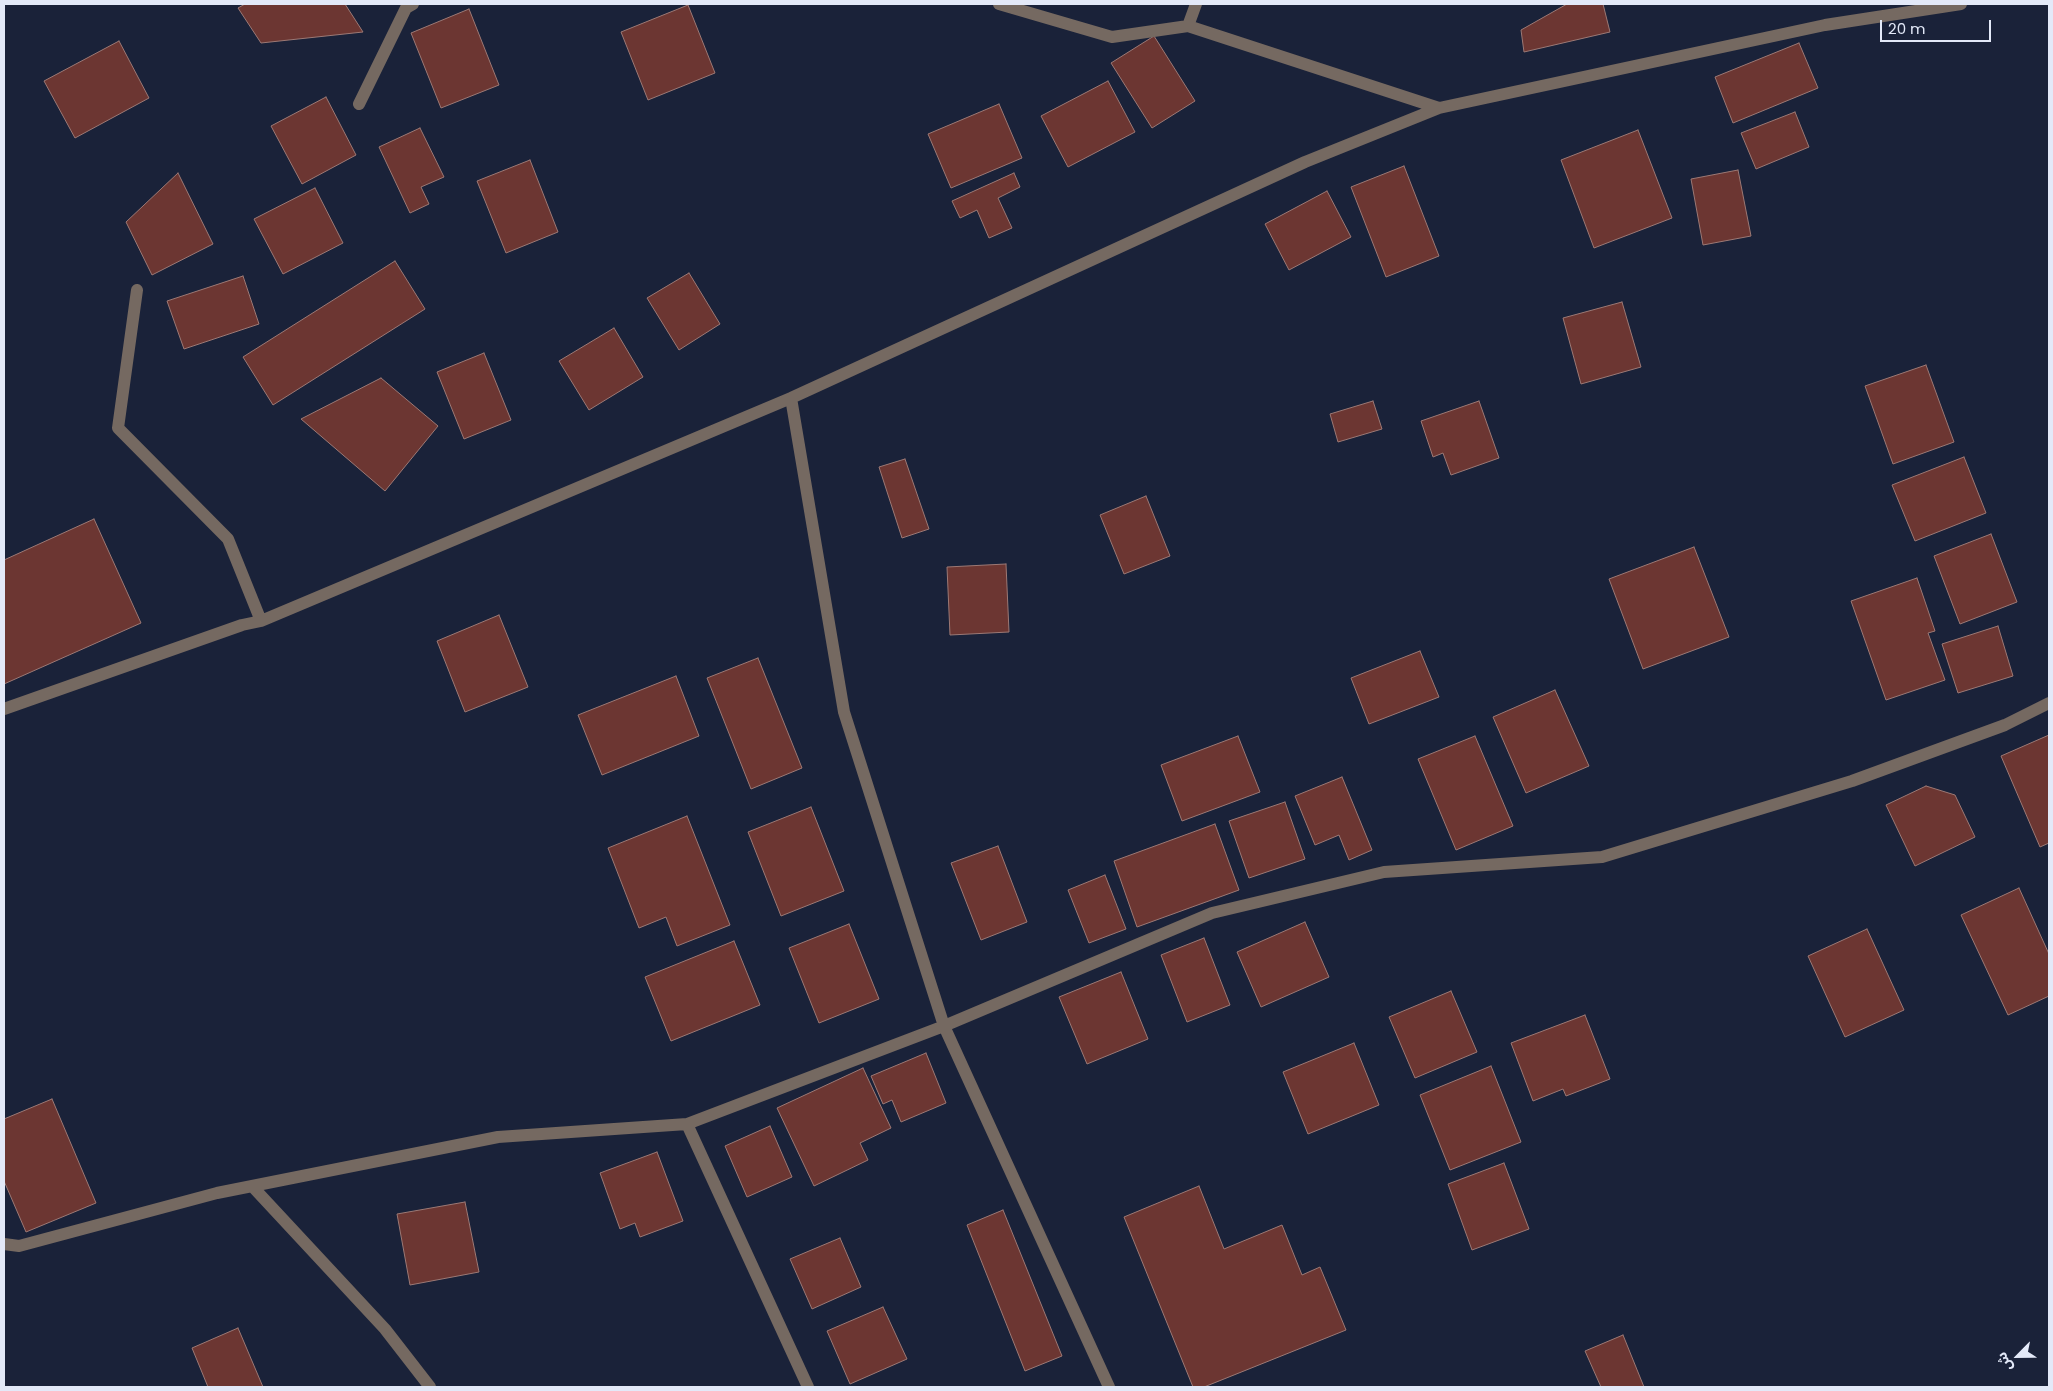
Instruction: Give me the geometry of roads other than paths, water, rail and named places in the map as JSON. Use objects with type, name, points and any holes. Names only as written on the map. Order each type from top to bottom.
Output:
[{"type":"street","points":[[358,104],[406,8],[414,4]]},
{"type":"street","points":[[999,4],[1112,37],[1188,26],[1439,108]]},
{"type":"street","points":[[1188,26],[1196,4]]},
{"type":"street","points":[[4,709],[242,625],[262,621],[791,398],[1305,162],[1439,108],[1825,24],[1962,4]]},
{"type":"street","points":[[137,290],[118,428],[228,539],[262,621]]},
{"type":"street","points":[[791,398],[844,712],[944,1026],[1109,1387]]},
{"type":"street","points":[[4,1244],[19,1246],[217,1193],[498,1137],[687,1124],[944,1026],[1212,913],[1384,872],[1602,857],[1852,781],[2005,725],[2049,703]]},
{"type":"street","points":[[687,1124],[808,1387]]},
{"type":"street","points":[[252,1186],[385,1330],[430,1387]]}]
